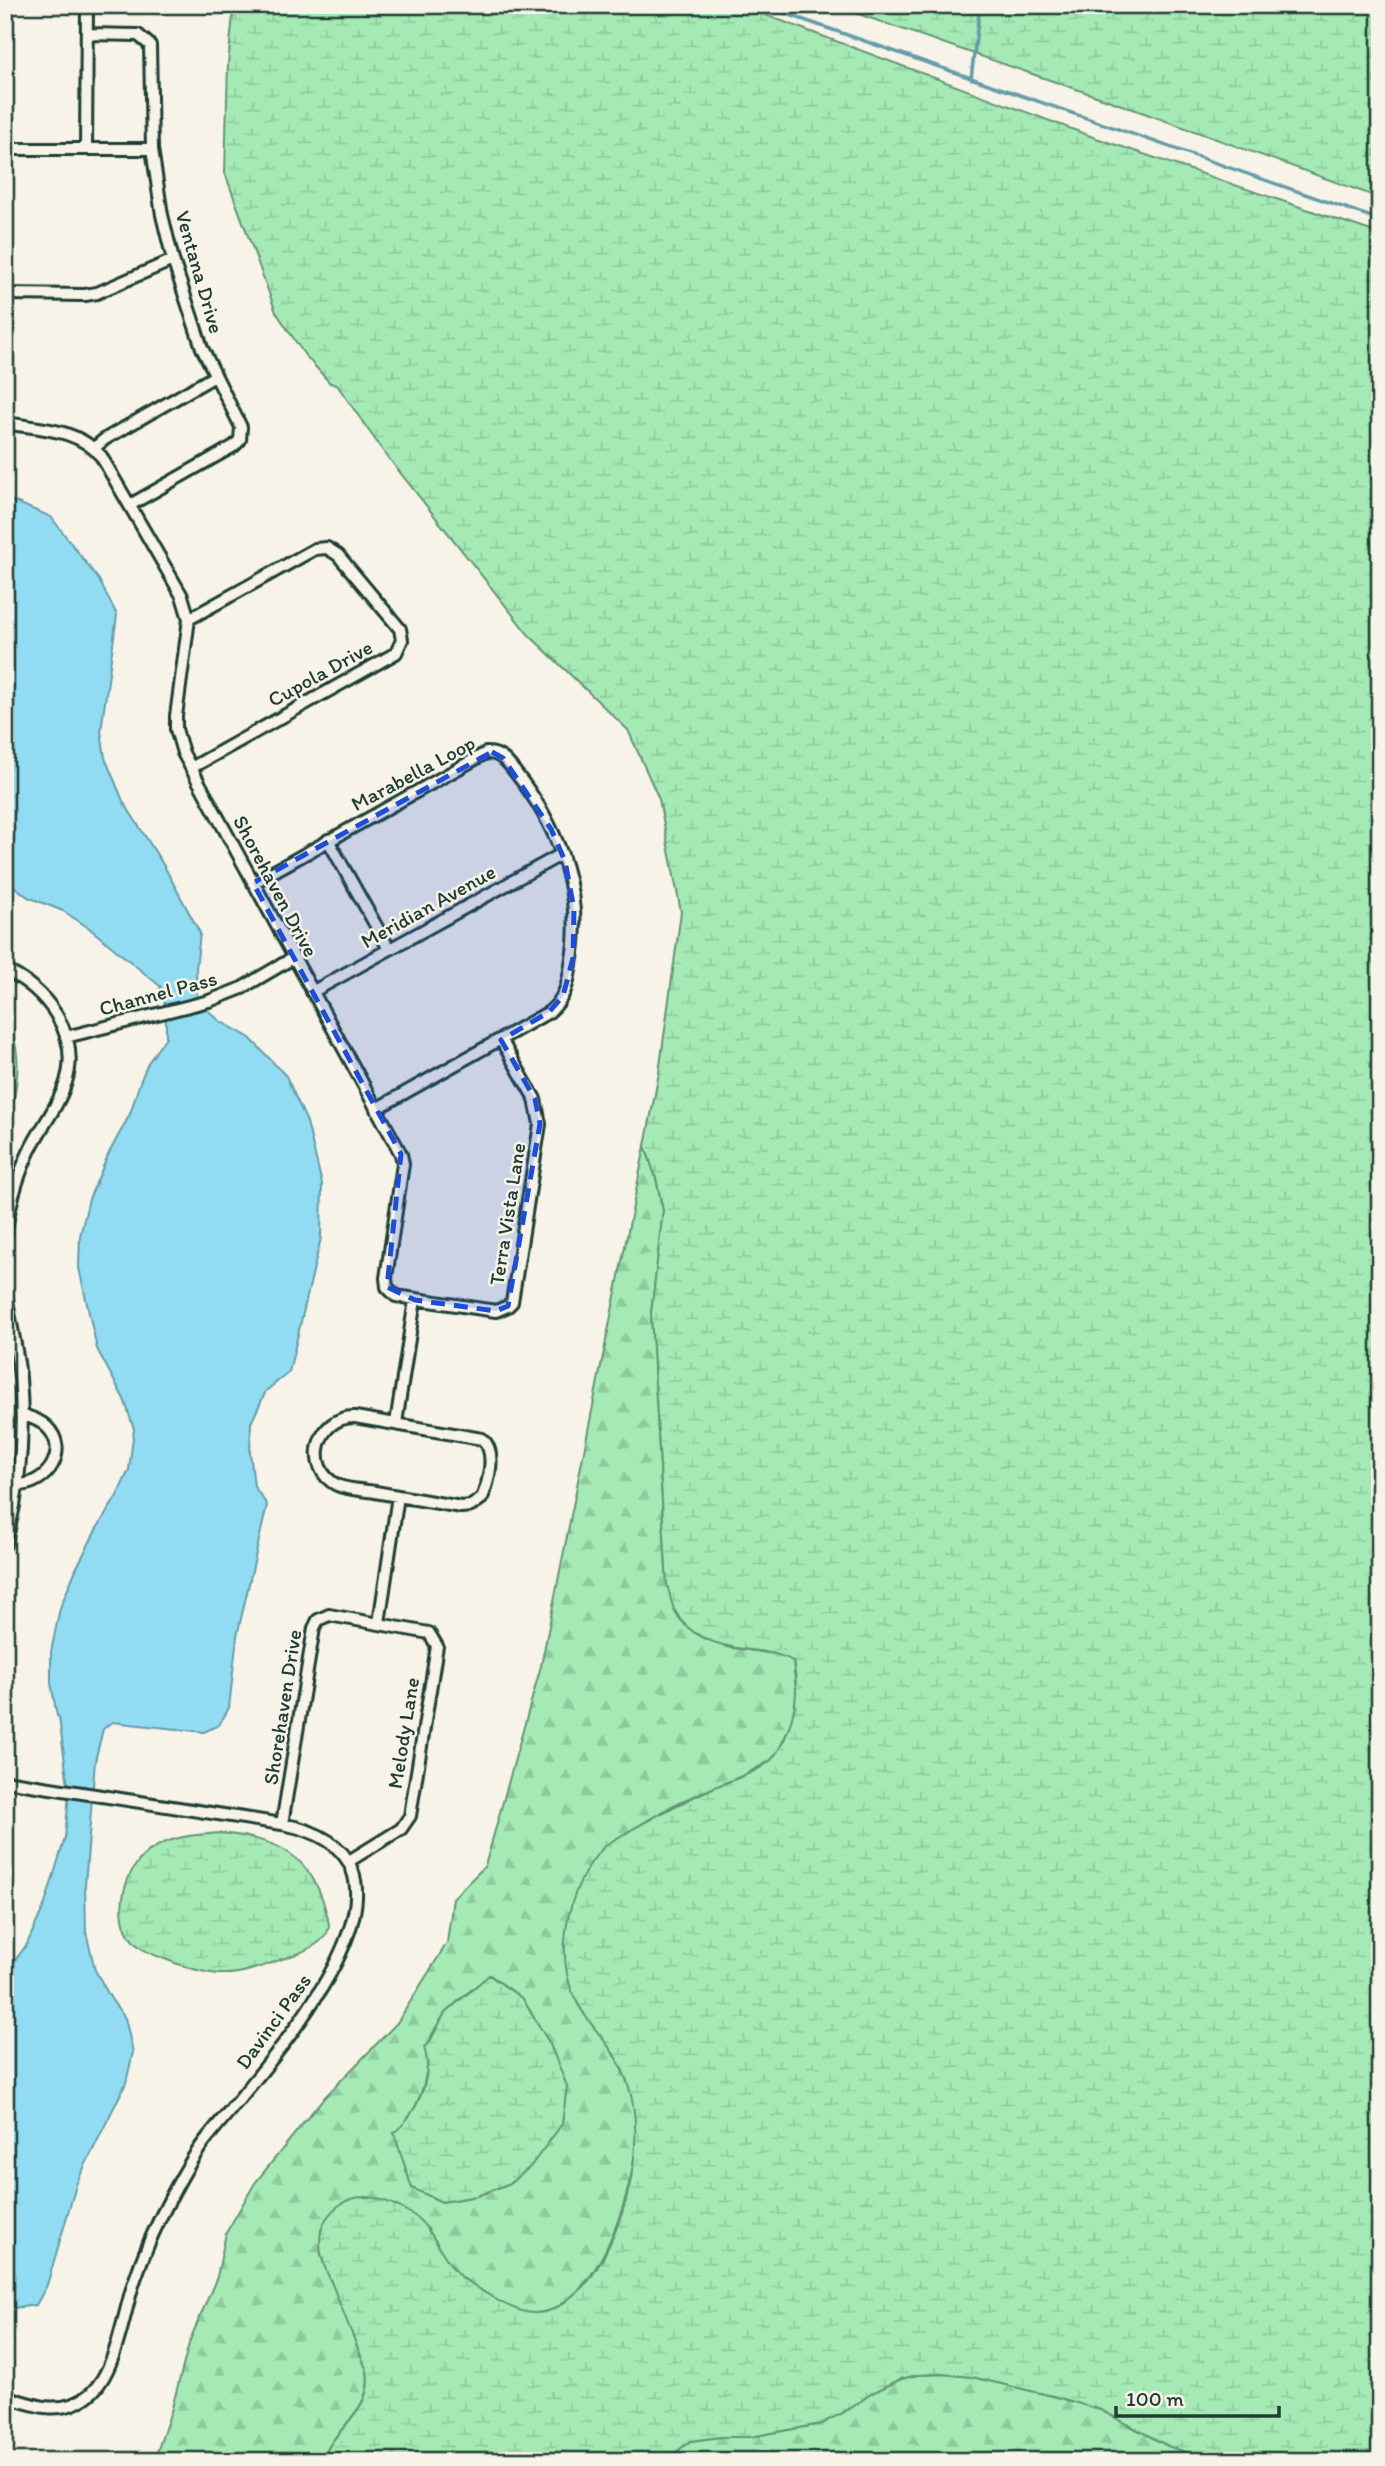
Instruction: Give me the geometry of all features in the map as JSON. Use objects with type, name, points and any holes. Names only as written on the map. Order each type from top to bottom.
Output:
[{"type":"street","points":[[86,149],[87,5]]},
{"type":"street","name":"Ventana Drive","points":[[87,34],[138,35],[150,45],[152,149],[162,215],[188,310],[215,376],[241,427],[240,440],[234,446],[130,505]]},
{"type":"street","points":[[5,149],[152,149]]},
{"type":"street","points":[[5,294],[97,293],[173,260]]},
{"type":"street","points":[[5,423],[70,434],[94,448],[105,439],[215,376]]},
{"type":"street","name":"Shorehaven Drive","points":[[94,448],[182,596],[189,619],[176,716],[179,741],[293,958],[401,1154],[403,1164],[386,1284],[396,1296],[415,1300]]},
{"type":"street","name":"Cupola Drive","points":[[189,619],[315,549],[327,548],[338,555],[400,629],[402,640],[396,653],[191,768]]},
{"type":"street","name":"Marabella Loop","points":[[253,883],[480,755],[492,752],[503,758],[546,819],[562,853],[574,909],[573,958],[567,986],[557,1005],[501,1040],[376,1109]]},
{"type":"street","points":[[328,841],[389,949]]},
{"type":"street","name":"Meridian Avenue","points":[[312,992],[562,853]]},
{"type":"street","name":"Channel Pass","points":[[65,1037],[209,1001],[242,988],[293,958]]},
{"type":"street","points":[[5,970],[31,984],[42,994],[59,1019],[69,1064],[67,1079],[56,1107],[38,1132],[20,1174],[10,1204],[5,1240]]},
{"type":"street","name":"Terra Vista Lane","points":[[415,1300],[495,1311],[508,1306],[514,1296],[540,1124],[535,1099],[501,1040]]},
{"type":"street","points":[[5,1287],[18,1368],[22,1415],[19,1485],[5,1545]]},
{"type":"street","points":[[396,1423],[415,1300]]},
{"type":"street","points":[[19,1485],[37,1482],[44,1477],[50,1470],[55,1454],[54,1438],[45,1425],[22,1415]]},
{"type":"street","points":[[355,1417],[478,1437],[487,1444],[491,1453],[484,1493],[476,1504],[461,1507],[398,1496],[336,1484],[324,1474],[317,1455],[323,1433],[343,1418],[355,1417]]},
{"type":"street","points":[[379,1623],[398,1496]]},
{"type":"street","name":"Shorehaven Drive","points":[[282,1824],[315,1623],[328,1615],[379,1623]]},
{"type":"street","name":"Melody Lane","points":[[349,1861],[401,1829],[410,1816],[437,1646],[429,1633],[379,1623]]},
{"type":"street","points":[[5,1781],[282,1824],[314,1832],[340,1850],[349,1861]]},
{"type":"street","name":"Davinci Pass","points":[[5,2396],[42,2408],[60,2408],[88,2396],[102,2380],[153,2230],[176,2189],[205,2140],[291,2035],[324,1988],[350,1929],[358,1900],[356,1880],[349,1861]]},
{"type":"highlighted area","points":[[492,752],[503,758],[551,829],[565,861],[574,909],[573,958],[563,996],[549,1012],[501,1040],[535,1099],[540,1124],[508,1306],[496,1311],[415,1300],[387,1287],[401,1154],[253,883]]},
{"type":"green space","points":[[234,5],[739,5],[1093,137],[1380,234],[1380,2461],[1210,2461],[1168,2446],[1101,2410],[972,2377],[943,2374],[901,2379],[821,2424],[750,2437],[690,2441],[665,2461],[321,2461],[334,2439],[361,2405],[368,2381],[367,2371],[321,2254],[320,2235],[323,2225],[332,2211],[341,2204],[358,2197],[376,2198],[410,2213],[425,2226],[461,2277],[516,2309],[538,2313],[549,2311],[561,2305],[590,2279],[616,2230],[625,2202],[632,2174],[634,2116],[629,2088],[619,2063],[584,2013],[570,1985],[565,1961],[565,1938],[575,1895],[591,1863],[611,1842],[683,1802],[757,1770],[772,1759],[784,1740],[791,1720],[796,1682],[793,1661],[788,1658],[718,1644],[698,1635],[681,1621],[672,1605],[667,1585],[651,1314],[663,1210],[645,1146],[659,1073],[681,912],[659,799],[628,730],[528,634],[383,451],[337,385],[330,383],[304,354],[276,312],[225,173],[228,64]]},
{"type":"green space","points":[[832,5],[1380,5],[1380,198],[1108,100]]},
{"type":"green space","points":[[5,1020],[16,1047],[17,1077],[5,1136]]},
{"type":"green space","points":[[645,1146],[663,1210],[651,1314],[667,1585],[726,1647],[782,1655],[793,1661],[797,1698],[793,1719],[779,1750],[771,1760],[744,1775],[677,1803],[608,1844],[568,1929],[564,1947],[624,2073],[635,2115],[636,2143],[632,2172],[615,2228],[599,2263],[575,2294],[561,2305],[544,2312],[526,2313],[504,2305],[464,2279],[447,2261],[428,2229],[321,2230],[321,2254],[367,2371],[368,2381],[361,2405],[334,2439],[321,2461],[154,2461],[172,2408],[190,2340],[217,2277],[226,2233],[255,2183],[321,2101],[397,2023],[447,1943],[453,1898],[485,1866],[541,1666]],"holes":[[[490,1975],[523,1999],[510,2183],[477,2196],[442,2202],[412,2188],[395,2133],[409,2118],[419,2100],[433,2033],[454,2005]]]},
{"type":"green space","points":[[220,1833],[270,1843],[296,1858],[316,1884],[323,1901],[329,1927],[324,1938],[293,1955],[230,1974],[204,1972],[175,1963],[147,1952],[133,1941],[126,1930],[122,1904],[124,1890],[135,1865],[144,1855],[170,1840]]},
{"type":"green space","points":[[489,1975],[523,1999],[550,2044],[567,2086],[562,2124],[530,2167],[510,2183],[477,2196],[442,2202],[412,2188],[394,2133],[410,2116],[421,2094],[427,2070],[424,2047],[429,2043],[445,2013]]},
{"type":"green space","points":[[943,2374],[972,2377],[1101,2410],[1168,2446],[1210,2461],[665,2461],[690,2441],[750,2437],[821,2424],[901,2379]]},
{"type":"water","points":[[5,500],[51,517],[99,580],[117,615],[101,731],[105,758],[123,801],[164,866],[200,933],[196,969],[197,1001],[220,1021],[250,1038],[286,1076],[307,1122],[322,1184],[321,1238],[289,1372],[266,1391],[251,1423],[250,1452],[254,1486],[267,1505],[237,1636],[229,1708],[219,1725],[204,1732],[112,1722],[103,1729],[95,1761],[85,1885],[86,1932],[95,1970],[125,2018],[133,2052],[126,2083],[77,2182],[47,2285],[36,2305],[5,2309],[5,1974],[27,1944],[45,1904],[65,1838],[69,1793],[59,1717],[51,1683],[51,1652],[60,1608],[76,1569],[129,1470],[134,1429],[124,1399],[97,1349],[79,1268],[80,1236],[89,1199],[130,1114],[148,1063],[166,1037],[166,1010],[160,986],[89,928],[63,911],[28,897],[5,879]]},
{"type":"waterway","points":[[761,5],[1380,220]]},
{"type":"waterway","points":[[971,79],[980,5]]}]
